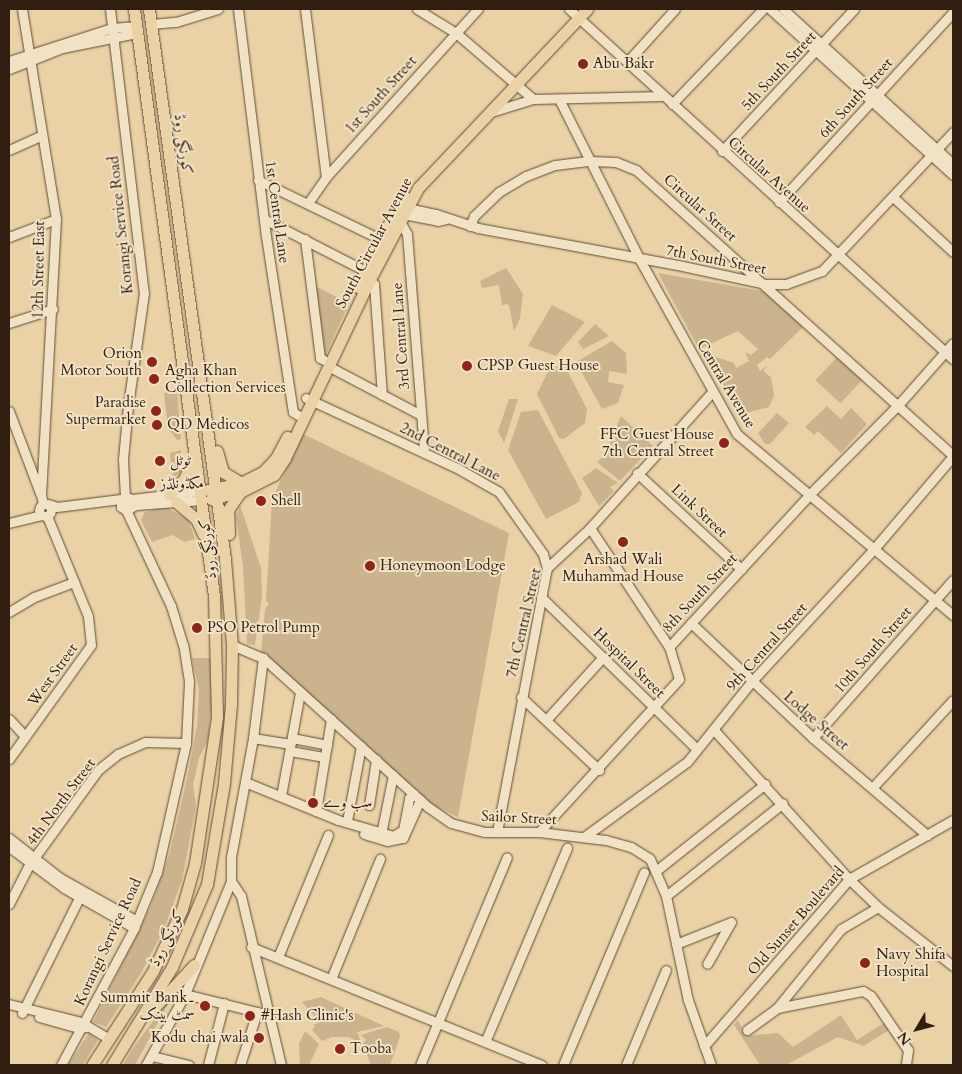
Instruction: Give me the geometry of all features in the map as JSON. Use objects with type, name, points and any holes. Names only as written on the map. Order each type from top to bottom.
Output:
[{"type":"main road","name":"کورنگی روڈ","points":[[92,1065],[153,971],[171,934],[191,884],[217,717],[214,596],[134,9]]},
{"type":"main road","name":"کورنگی روڈ","points":[[112,1065],[144,1016],[192,925],[207,884],[228,752],[232,645],[225,559],[149,9]]},
{"type":"main road","name":"South Circular Avenue","points":[[367,276],[380,239],[410,190],[514,83],[578,12]]},
{"type":"main road","name":"South Circular Avenue","points":[[201,495],[216,494],[274,475],[285,458],[308,400],[367,276],[418,188],[490,112],[514,83]]},
{"type":"main road","points":[[202,398],[211,411],[220,466],[240,487],[228,510],[229,537],[225,559]]},
{"type":"main road","name":"South Circular Avenue","points":[[240,487],[273,463],[308,400]]},
{"type":"main road","points":[[195,456],[173,498],[196,518],[206,538]]},
{"type":"main road","points":[[144,1016],[194,965]]},
{"type":"street","name":"12th Street East","points":[[22,9],[40,136],[56,219],[44,508]]},
{"type":"street","name":"Korangi Service Road","points":[[61,1065],[84,1027],[136,924],[166,840],[186,742],[189,681],[183,645],[171,606],[125,503],[123,459],[128,406],[144,294],[110,9]]},
{"type":"street","points":[[151,24],[176,22],[218,9]]},
{"type":"street","name":"1st Central Lane","points":[[238,9],[258,180],[293,412],[298,415]]},
{"type":"street","points":[[305,9],[326,177]]},
{"type":"street","points":[[417,9],[456,33],[533,99]]},
{"type":"street","name":"1st South Street","points":[[308,203],[326,177],[478,9]]},
{"type":"street","points":[[628,61],[675,9]]},
{"type":"street","points":[[672,104],[763,9]]},
{"type":"street","points":[[770,9],[816,52],[876,99]]},
{"type":"street","points":[[783,9],[823,44],[876,99],[934,152],[953,175]]},
{"type":"street","name":"5th South Street","points":[[722,151],[854,9]]},
{"type":"street","name":"Circular Avenue","points":[[578,12],[722,151],[953,359]]},
{"type":"street","name":"6th South Street","points":[[779,202],[876,99],[953,12]]},
{"type":"street","points":[[9,60],[62,48],[112,32],[137,30]]},
{"type":"street","points":[[9,68],[30,56]]},
{"type":"street","points":[[490,112],[533,99],[663,96]]},
{"type":"street","name":"Central Avenue","points":[[559,99],[640,260],[737,434],[810,494],[873,550],[953,615]]},
{"type":"street","name":"7th South Street","points":[[403,214],[436,214],[470,226],[765,284],[801,282],[822,271],[838,256],[953,132]]},
{"type":"street","points":[[9,150],[40,136]]},
{"type":"street","points":[[934,152],[953,164]]},
{"type":"street","name":"Circular Street","points":[[470,226],[474,216],[499,192],[526,176],[555,165],[590,161],[616,162],[636,170],[900,404],[953,456]]},
{"type":"street","points":[[258,180],[380,239]]},
{"type":"street","points":[[893,197],[953,252]]},
{"type":"street","name":"3rd Central Lane","points":[[403,214],[407,234],[424,452]]},
{"type":"street","points":[[9,237],[56,219]]},
{"type":"street","points":[[264,219],[305,239],[367,276],[374,284],[382,395]]},
{"type":"street","points":[[305,239],[320,358],[382,395],[421,415]]},
{"type":"street","points":[[9,323],[53,309]]},
{"type":"street","points":[[945,352],[953,343]]},
{"type":"street","name":"8th South Street","points":[[538,832],[599,770],[679,679],[669,647],[810,494],[900,404],[945,352]]},
{"type":"street","name":"7th Central Street","points":[[498,832],[521,698],[547,568],[590,528],[712,392]]},
{"type":"street","name":"2nd Central Lane","points":[[308,400],[424,452],[499,492],[542,554],[547,568]]},
{"type":"street","name":"West Street","points":[[9,411],[44,508],[88,616],[91,645],[9,759]]},
{"type":"street","name":"9th Central Street","points":[[584,837],[687,762],[752,682],[873,550],[953,456]]},
{"type":"street","name":"Link Street","points":[[638,473],[741,569]]},
{"type":"street","points":[[9,518],[44,508],[58,511],[201,495]]},
{"type":"street","points":[[9,523],[44,508]]},
{"type":"street","points":[[590,528],[669,647]]},
{"type":"street","name":"10th South Street","points":[[814,738],[953,580]]},
{"type":"street","points":[[9,612],[34,597],[74,582]]},
{"type":"street","name":"Hospital Street","points":[[541,597],[697,750]]},
{"type":"street","name":"Lodge Street","points":[[691,623],[814,738],[927,835]]},
{"type":"street","name":"Sailor Street","points":[[232,645],[263,658],[417,797],[451,823],[498,832],[538,832],[622,843],[639,850],[650,859],[657,870],[666,896],[688,1000],[711,1065]]},
{"type":"street","points":[[263,658],[253,738],[231,857],[232,881],[241,896],[251,947],[281,1065]]},
{"type":"street","points":[[546,720],[602,658]]},
{"type":"street","points":[[281,796],[300,692]]},
{"type":"street","points":[[521,698],[599,770]]},
{"type":"street","points":[[873,787],[953,700]]},
{"type":"street","points":[[9,719],[25,736]]},
{"type":"street","points":[[316,811],[331,719]]},
{"type":"street","points":[[714,730],[765,784],[849,879],[878,907],[953,966]]},
{"type":"street","points":[[253,738],[291,744],[327,745]]},
{"type":"street","name":"4th North Street","points":[[9,904],[32,862],[98,770],[118,754],[145,742],[186,742]]},
{"type":"street","points":[[291,744],[324,757]]},
{"type":"street","points":[[342,821],[361,746]]},
{"type":"street","points":[[369,806],[376,760]]},
{"type":"street","points":[[381,834],[392,775]]},
{"type":"street","points":[[245,782],[342,821],[393,836],[402,830],[409,798],[417,797],[407,834],[398,841],[380,840],[342,821]]},
{"type":"street","points":[[657,870],[765,784]]},
{"type":"street","points":[[666,896],[783,804]]},
{"type":"street","points":[[943,826],[953,814]]},
{"type":"street","name":"Old Sunset Boulevard","points":[[704,1046],[849,879],[953,820]]},
{"type":"street","points":[[278,957],[328,835]]},
{"type":"street","points":[[9,838],[32,862]]},
{"type":"street","points":[[9,847],[81,894],[136,924]]},
{"type":"street","points":[[485,1042],[566,848]]},
{"type":"street","points":[[420,1065],[506,857]]},
{"type":"street","points":[[331,979],[380,859]]},
{"type":"street","points":[[563,1065],[644,872]]},
{"type":"street","points":[[146,1065],[185,994],[194,965],[224,895],[232,881]]},
{"type":"street","points":[[23,1010],[81,894]]},
{"type":"street","points":[[224,895],[241,896]]},
{"type":"street","points":[[747,1030],[778,1008],[841,929],[878,907]]},
{"type":"street","points":[[676,944],[731,922],[706,964]]},
{"type":"street","points":[[251,947],[542,1065]]},
{"type":"street","points":[[626,1065],[666,970]]},
{"type":"street","points":[[778,1008],[866,993],[908,1050],[909,1061],[906,1065]]},
{"type":"street","points":[[185,994],[269,1016]]},
{"type":"street","points":[[208,1065],[224,1003]]},
{"type":"street","points":[[9,1004],[23,1010],[84,1027],[109,1039]]},
{"type":"street","points":[[9,1009],[23,1010]]},
{"type":"street","points":[[240,1065],[257,1012]]},
{"type":"street","points":[[152,1056],[189,1065]]},
{"type":"shaded area","points":[[506,268],[523,294],[520,318],[514,331],[508,304],[502,305],[499,285],[482,288],[480,281]]},
{"type":"shaded area","points":[[658,273],[769,292],[804,326],[770,359],[767,357],[757,365],[760,371],[768,365],[763,371],[771,377],[774,396],[769,407],[738,415],[706,354],[734,363],[736,368],[749,361],[745,352],[751,355],[758,349],[738,331],[699,349]]},
{"type":"shaded area","points":[[313,285],[349,303],[324,359]]},
{"type":"shaded area","points":[[552,305],[585,322],[556,356],[528,346]]},
{"type":"shaded area","points":[[595,324],[609,336],[583,349],[578,342]]},
{"type":"shaded area","points":[[612,341],[626,353],[627,374],[609,371],[608,382],[624,385],[618,403],[602,409],[576,362]]},
{"type":"shaded area","points":[[838,356],[863,379],[840,403],[815,380]]},
{"type":"shaded area","points":[[551,365],[567,370],[587,409],[585,423],[564,439],[559,438],[537,394]]},
{"type":"shaded area","points":[[177,390],[181,439],[177,440],[168,428],[164,393]]},
{"type":"shaded area","points":[[509,399],[518,399],[504,443],[498,431]]},
{"type":"shaded area","points":[[827,406],[841,419],[851,408],[867,424],[841,453],[818,431],[814,435],[805,427]]},
{"type":"shaded area","points":[[538,410],[582,493],[579,502],[546,519],[508,450],[521,412]]},
{"type":"shaded area","points":[[777,413],[789,423],[770,444],[765,444],[758,433]]},
{"type":"shaded area","points":[[621,416],[653,446],[620,481],[597,462],[605,455]]},
{"type":"shaded area","name":"Honeymoon Lodge","points":[[303,434],[509,533],[458,817],[428,803],[261,653],[265,610],[269,603],[266,601],[272,499]]},
{"type":"shaded area","points":[[181,450],[182,471],[173,478],[170,453]]},
{"type":"shaded area","points":[[596,468],[618,483],[610,487],[614,491],[599,506],[582,478]]},
{"type":"shaded area","points":[[240,505],[261,568],[262,596],[255,645],[247,644],[243,566],[236,517]]},
{"type":"shaded area","points":[[166,507],[188,519],[195,539],[185,542],[172,535],[152,542],[141,520],[145,512]]},
{"type":"shaded area","points":[[192,658],[211,658],[212,705],[208,739],[199,758],[193,785],[196,806],[182,880],[164,929],[141,973],[106,1027],[93,1022],[151,906],[169,855],[187,779],[197,726],[199,690]]},
{"type":"shaded area","points":[[175,991],[135,1065],[123,1065],[131,1051]]},
{"type":"shaded area","points":[[321,997],[384,1026],[357,1032],[362,1044],[349,1037],[332,1037],[322,1041],[312,1030],[315,1027],[313,1025],[320,1022],[302,1002]]},
{"type":"shaded area","points":[[841,1015],[857,1040],[884,1023],[889,1030],[864,1046],[838,1037],[786,1065],[760,1065],[734,1025],[738,1020],[746,1036],[778,1033],[793,1047]]},
{"type":"shaded area","points":[[387,1027],[399,1032],[400,1037],[390,1065],[371,1065],[362,1044],[366,1040],[361,1035]]},
{"type":"shaded area","points":[[305,1031],[319,1044],[309,1065],[300,1065],[299,1044]]},
{"type":"shaded area","points":[[89,1033],[98,1040],[83,1065],[68,1065]]},
{"type":"place","name":"Abu Bakr","points":[[583,64]]},
{"type":"place","name":"Orion Motor South","points":[[152,362]]},
{"type":"place","name":"CPSP Guest House","points":[[467,366]]},
{"type":"place","name":"Agha Khan Collection Services","points":[[154,379]]},
{"type":"place","name":"Paradise Supermarket","points":[[156,411]]},
{"type":"place","name":"QD Medicos","points":[[157,425]]},
{"type":"place","name":"FFC Guest House 7th Central Street","points":[[724,443]]},
{"type":"place","name":"ٹوٹل","points":[[160,461]]},
{"type":"place","name":"مکڈونلڈز","points":[[150,484]]},
{"type":"place","name":"Shell","points":[[261,501]]},
{"type":"place","name":"Arshad Wali Muhammad House","points":[[623,542]]},
{"type":"place","name":"Honeymoon Lodge","points":[[370,566]]},
{"type":"place","name":"PSO Petrol Pump","points":[[197,628]]},
{"type":"place","name":"سب وے","points":[[313,803]]},
{"type":"place","name":"Navy Shifa Hospital","points":[[865,963]]},
{"type":"place","name":"Summit Bank۔ سمٹ بینک","points":[[205,1006]]},
{"type":"place","name":"#Hash Clinic's","points":[[250,1016]]},
{"type":"place","name":"Kodu chai wala","points":[[259,1038]]},
{"type":"place","name":"Tooba","points":[[340,1049]]}]
